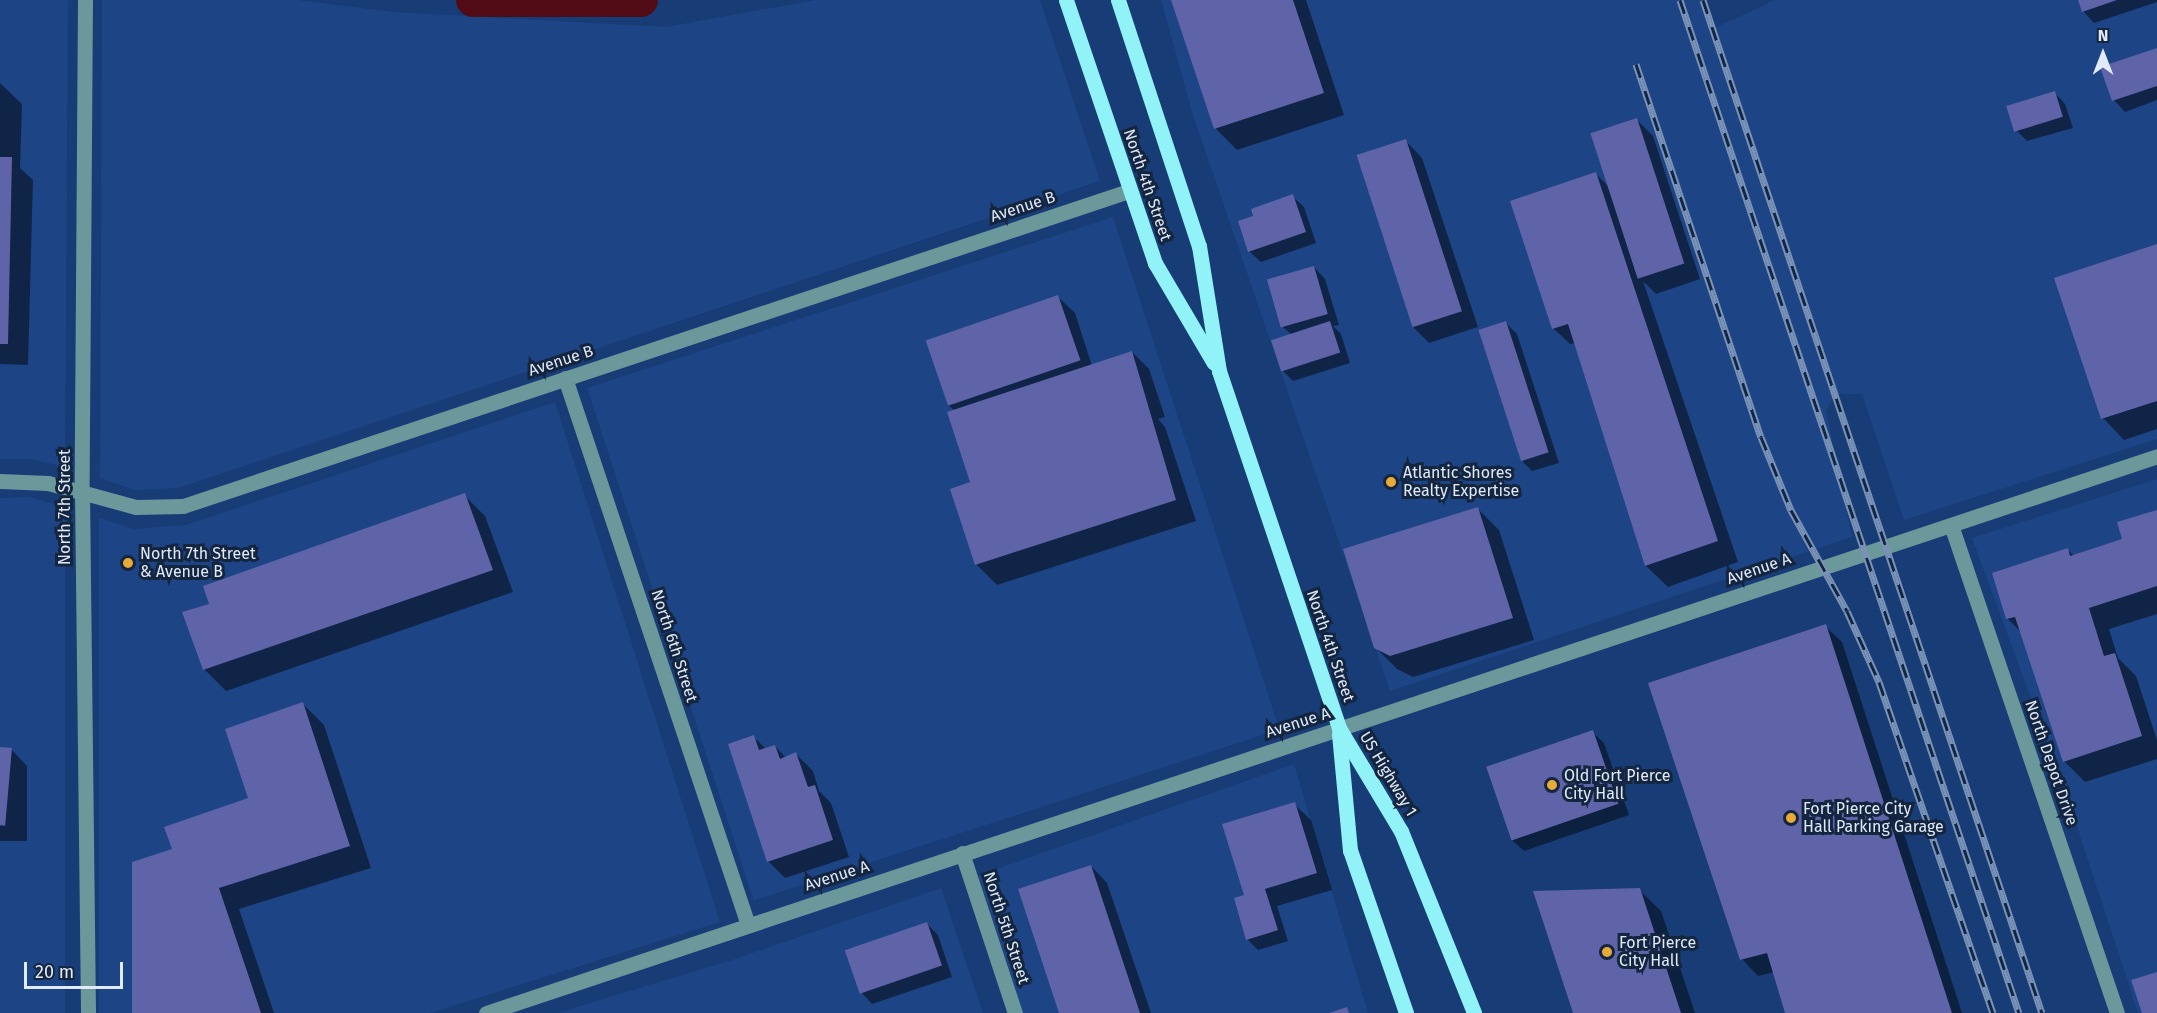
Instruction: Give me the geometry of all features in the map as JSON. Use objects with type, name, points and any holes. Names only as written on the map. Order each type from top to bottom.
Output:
[{"type":"main road","name":"North 4th Street","points":[[1066,0],[1155,263],[1218,371]]},
{"type":"main road","name":"North 4th Street","points":[[1118,0],[1199,246],[1218,371],[1339,728]]},
{"type":"main road","name":"US Highway 1","points":[[1339,728],[1350,850],[1406,1013]]},
{"type":"main road","name":"US Highway 1","points":[[1339,728],[1401,831],[1474,1013]]},
{"type":"street","name":"North 7th Street","points":[[85,0],[82,491],[88,1013]]},
{"type":"street","name":"Avenue B","points":[[0,481],[48,483],[136,507],[183,506],[1129,191]]},
{"type":"street","name":"North 6th Street","points":[[565,378],[748,925]]},
{"type":"street","name":"Avenue A","points":[[486,1013],[2157,456]]},
{"type":"street","name":"North Depot Drive","points":[[1951,525],[2117,1013]]},
{"type":"street","name":"North 5th Street","points":[[962,854],[1015,1013]]},
{"type":"shaded area","points":[[0,0],[68,0],[65,467],[31,459],[0,459]]},
{"type":"shaded area","points":[[102,0],[297,0],[394,12],[666,27],[816,0],[1040,0],[1100,181],[178,488],[135,490],[100,478]]},
{"type":"shaded area","points":[[1161,0],[1706,0],[1715,28],[1775,0],[2157,0],[2157,439],[1904,520],[1862,394],[1835,394],[1826,411],[1852,537],[1390,691],[1192,112]]},
{"type":"shaded area","points":[[1113,217],[1280,730],[754,901],[587,388]]},
{"type":"shaded area","points":[[555,402],[720,922],[430,1013],[99,1013],[99,518],[134,529],[186,525]]},
{"type":"shaded area","points":[[2157,479],[2157,1013],[2138,1013],[2066,793],[1972,538]]},
{"type":"shaded area","points":[[29,497],[65,507],[65,1013],[0,1013],[0,498]]},
{"type":"shaded area","points":[[1294,764],[1368,1013],[1020,1013],[974,877]]},
{"type":"shaded area","points":[[941,888],[983,1013],[557,1013],[732,960]]},
{"type":"building","points":[[1171,0],[1293,0],[1324,93],[1214,129]]},
{"type":"building","points":[[2078,0],[2117,0],[2082,12]]},
{"type":"building","points":[[2157,48],[2157,86],[2112,101],[2100,67]]},
{"type":"building","points":[[2055,91],[2063,117],[2014,132],[2006,106]]},
{"type":"building","points":[[1637,118],[1684,264],[1638,279],[1590,133]]},
{"type":"building","points":[[1406,139],[1462,311],[1412,327],[1357,155]]},
{"type":"building","points":[[0,157],[12,157],[8,344],[0,344]]},
{"type":"building","points":[[1596,172],[1718,541],[1645,566],[1568,324],[1552,329],[1510,201]]},
{"type":"building","points":[[1293,194],[1306,232],[1248,252],[1238,221],[1253,216],[1251,209]]},
{"type":"building","points":[[2157,244],[2157,401],[2101,419],[2054,278]]},
{"type":"building","points":[[1314,266],[1328,314],[1281,328],[1267,280]]},
{"type":"building","points":[[1058,295],[1080,360],[948,406],[926,341]]},
{"type":"building","points":[[1330,321],[1340,352],[1281,372],[1271,340]]},
{"type":"building","points":[[1506,321],[1549,452],[1521,461],[1478,330]]},
{"type":"building","points":[[1132,351],[1176,500],[975,565],[950,489],[970,482],[947,412]]},
{"type":"building","points":[[465,493],[493,570],[203,670],[182,612],[209,604],[203,586]]},
{"type":"building","points":[[1478,507],[1513,618],[1390,656],[1374,648],[1343,549]]},
{"type":"building","points":[[2157,510],[2157,586],[2089,608],[2104,656],[2115,653],[2142,736],[2063,762],[2015,617],[2006,619],[1992,573],[2068,548],[2070,556],[2122,539],[2117,522]]},
{"type":"building","name":"Fort Pierce City Hall Parking Garage","points":[[1826,624],[1952,1013],[1785,1013],[1767,953],[1740,960],[1648,683]]},
{"type":"building","points":[[303,702],[350,846],[219,888],[261,1013],[132,1013],[132,862],[172,849],[164,827],[248,798],[225,729]]},
{"type":"building","name":"Old Fort Pierce City Hall","points":[[1593,730],[1618,804],[1512,841],[1486,767]]},
{"type":"building","points":[[754,735],[759,750],[775,745],[780,759],[796,752],[808,787],[815,785],[833,840],[767,862],[728,744]]},
{"type":"building","points":[[0,747],[12,748],[5,826],[0,825]]},
{"type":"building","points":[[1295,802],[1317,873],[1265,889],[1278,930],[1246,940],[1234,898],[1244,895],[1222,824]]},
{"type":"building","points":[[1091,865],[1140,1013],[1059,1013],[1018,889]]},
{"type":"building","name":"Fort Pierce City Hall","points":[[1640,888],[1681,1013],[1573,1013],[1533,891]]},
{"type":"building","points":[[927,922],[942,965],[860,994],[845,950]]},
{"type":"building","points":[[2157,972],[2157,1013],[2142,1013],[2131,980]]},
{"type":"building","points":[[1347,1007],[1349,1013],[1329,1013]]},
{"type":"waterway","points":[[473,0],[641,0]]},
{"type":"railway","points":[[1680,0],[2019,1013]]},
{"type":"railway","points":[[1703,0],[2042,1013]]},
{"type":"railway","points":[[1636,64],[1761,437],[1791,510],[1847,611],[1879,682],[1993,1013]]},
{"type":"place","name":"Atlantic Shores Realty Expertise","points":[[1391,482]]},
{"type":"place","name":"North 7th Street & Avenue B","points":[[128,563]]},
{"type":"place","name":"Old Fort Pierce City Hall","points":[[1552,785]]},
{"type":"place","name":"Fort Pierce City Hall Parking Garage","points":[[1791,818]]},
{"type":"place","name":"Fort Pierce City Hall","points":[[1607,952]]}]
